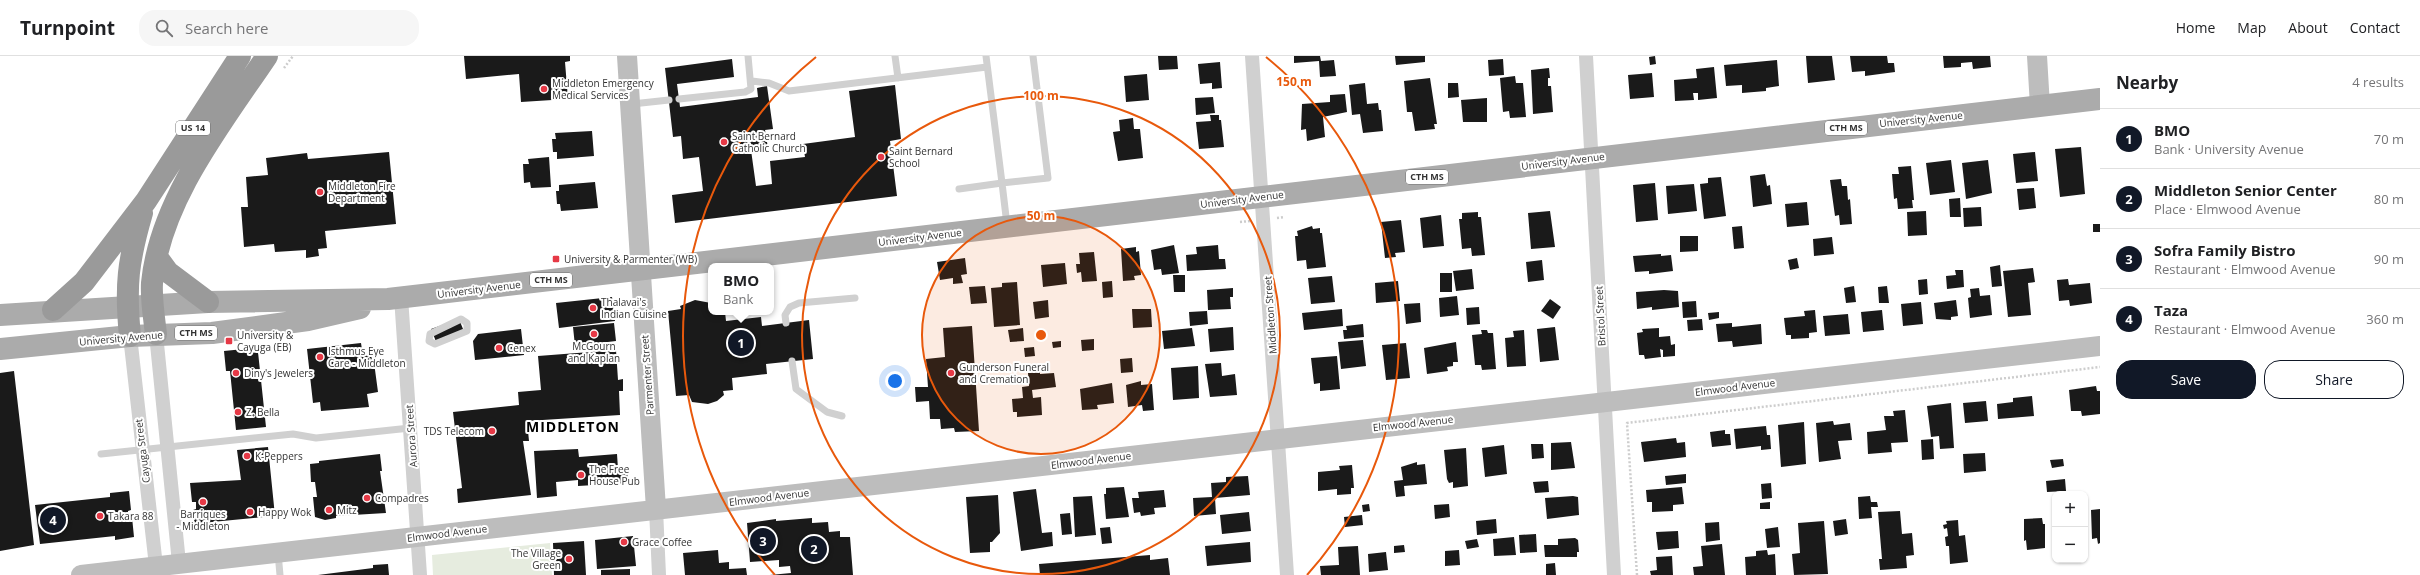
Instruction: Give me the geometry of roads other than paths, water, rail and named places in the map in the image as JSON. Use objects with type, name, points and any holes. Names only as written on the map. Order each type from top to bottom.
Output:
[{"type":"highway","name":"US 14","points":[[53,310],[84,282],[146,201],[240,56]]},
{"type":"highway","points":[[156,334],[152,305],[152,283],[157,257],[184,184],[273,65]]},
{"type":"highway","points":[[130,336],[127,306],[127,277],[131,250],[146,201]]},
{"type":"highway","points":[[157,257],[168,272],[208,302]]},
{"type":"main road","name":"University Avenue","points":[[0,315],[53,310],[208,302],[392,298],[2100,98]]},
{"type":"main road","name":"University Avenue","points":[[0,349],[156,334],[212,333],[286,323],[335,314],[392,298]]},
{"type":"street","name":"Parmenter Street","points":[[627,56],[659,575]]},
{"type":"street","name":"Middleton Street","points":[[1252,56],[1287,575]]},
{"type":"street","name":"Bristol Street","points":[[1586,56],[1614,575]]},
{"type":"street","points":[[2037,56],[2040,106]]},
{"type":"street","name":"Aurora Street","points":[[392,298],[410,428],[420,575]]},
{"type":"street","points":[[156,334],[180,563]]},
{"type":"street","name":"Cayuga Street","points":[[130,336],[156,566]]},
{"type":"street","name":"Elmwood Avenue","points":[[81,575],[1278,438],[2100,346]]},
{"type":"lane","points":[[679,99],[745,92],[751,89],[752,81],[748,56]]},
{"type":"lane","points":[[895,56],[898,78]]},
{"type":"lane","points":[[986,56],[1007,227]]},
{"type":"lane","points":[[959,189],[1048,178],[1033,56]]},
{"type":"lane","points":[[752,81],[769,83],[790,91],[987,67]]},
{"type":"lane","points":[[630,104],[669,100]]},
{"type":"lane","points":[[786,323],[785,315],[790,307],[799,303],[855,298]]},
{"type":"lane","points":[[461,319],[467,323],[467,331],[435,344],[429,341],[430,334],[461,319]]},
{"type":"lane","points":[[792,361],[796,389],[828,412],[842,416]]},
{"type":"lane","points":[[101,454],[142,451],[293,434],[316,438],[410,428]]},
{"type":"lane","points":[[278,553],[280,575]]},
{"type":"place","name":"Middleton Emergency Medical Services","points":[[544,89]]},
{"type":"place","name":"Saint Bernard Catholic Church","points":[[724,142]]},
{"type":"place","name":"Saint Bernard School","points":[[881,157]]},
{"type":"place","name":"Middleton Fire Department","points":[[320,192]]},
{"type":"place","name":"University & Parmenter (WB)","points":[[556,259]]},
{"type":"place","name":"Thalavai's Indian Cuisine","points":[[593,308]]},
{"type":"place","name":"McGourn and Kaplan","points":[[594,334]]},
{"type":"place","name":"University & Cayuga (EB)","points":[[229,341]]},
{"type":"place","name":"BMO","points":[[741,343]]},
{"type":"place","name":"Cenex","points":[[499,348]]},
{"type":"place","name":"Isthmus Eye Care - Middleton","points":[[320,357]]},
{"type":"place","name":"Diny's Jewelers","points":[[236,373]]},
{"type":"place","name":"Gunderson Funeral and Cremation","points":[[951,373]]},
{"type":"place","name":"Z. Bella","points":[[238,412]]},
{"type":"place","name":"TDS Telecom","points":[[492,431]]},
{"type":"place","name":"K-Peppers","points":[[247,456]]},
{"type":"place","name":"The Free House Pub","points":[[581,475]]},
{"type":"place","name":"Compadres","points":[[367,498]]},
{"type":"place","name":"Barriques - Middleton","points":[[203,502]]},
{"type":"place","name":"Mitz","points":[[329,510]]},
{"type":"place","name":"Happy Wok","points":[[250,512]]},
{"type":"place","name":"Takara 88","points":[[100,516]]},
{"type":"place","name":"Taza","points":[[53,520]]},
{"type":"place","name":"Sofra Family Bistro","points":[[763,541]]},
{"type":"place","name":"Grace Coffee","points":[[624,542]]},
{"type":"place","name":"Middleton Senior Center","points":[[814,549]]},
{"type":"place","name":"The Village Green","points":[[569,559]]},
{"type":"district","name":"MIDDLETON","points":[[573,427]]}]
